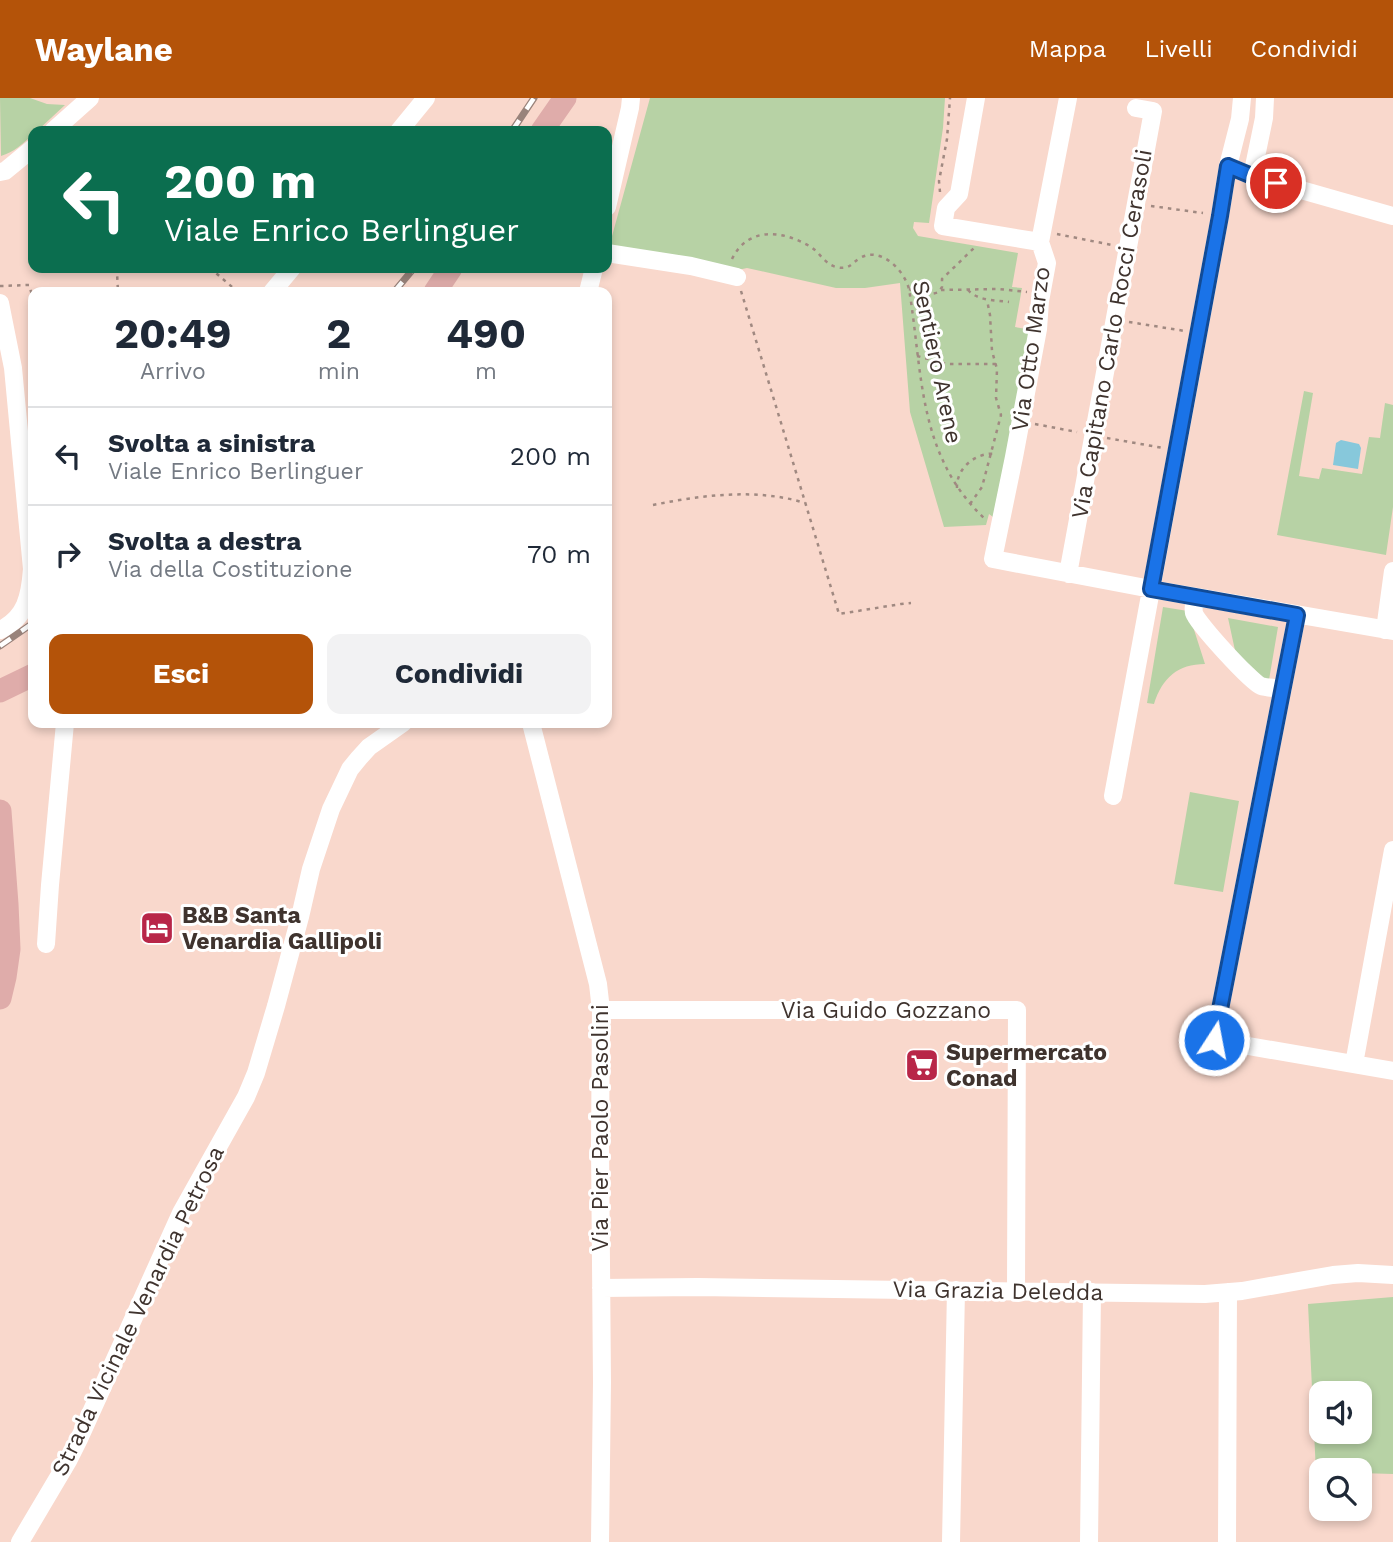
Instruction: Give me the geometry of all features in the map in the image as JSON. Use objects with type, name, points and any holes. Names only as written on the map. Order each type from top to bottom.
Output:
[{"type":"main road","points":[[545,126],[565,98]]},
{"type":"main road","points":[[0,691],[28,677]]},
{"type":"main road","points":[[0,811],[9,949],[0,998]]},
{"type":"street","points":[[58,126],[90,98]]},
{"type":"street","points":[[403,126],[426,98]]},
{"type":"street","points":[[976,98],[959,194],[946,208],[943,226],[1040,242]]},
{"type":"street","name":"Via Otto Marzo","points":[[1068,98],[1040,242],[1047,262],[1038,329],[993,559],[1068,574]]},
{"type":"street","points":[[1113,796],[1242,98]]},
{"type":"street","points":[[1252,176],[1264,118],[1265,98]]},
{"type":"street","points":[[612,186],[632,101]]},
{"type":"street","name":"Via Capitano Carlo Rocci Cerasoli","points":[[1068,574],[1153,111],[1136,108]]},
{"type":"street","points":[[0,172],[28,152]]},
{"type":"street","points":[[1228,166],[1252,176],[1393,216]]},
{"type":"street","points":[[612,254],[729,275]]},
{"type":"street","points":[[276,287],[288,273]]},
{"type":"street","points":[[0,303],[13,368],[28,527]]},
{"type":"street","points":[[1068,574],[1389,631],[1393,571]]},
{"type":"street","points":[[1195,597],[1194,612],[1198,620],[1222,648],[1255,682],[1262,686],[1283,689]]},
{"type":"street","points":[[0,631],[22,613],[28,600]]},
{"type":"street","points":[[1297,615],[1214,1040],[1393,1071]]},
{"type":"street","points":[[46,944],[65,728]]},
{"type":"street","name":"Strada Vicinale Venardia Petrosa","points":[[20,1542],[68,1461],[181,1213],[246,1097],[268,1036],[324,825],[350,769],[369,747],[395,728]]},
{"type":"street","name":"Via Pier Paolo Pasolini","points":[[532,728],[598,984],[601,1010],[600,1542]]},
{"type":"street","points":[[1354,1064],[1393,850]]},
{"type":"street","name":"Via Guido Gozzano","points":[[601,1010],[1017,1010],[1016,1291]]},
{"type":"street","name":"Via Grazia Deledda","points":[[601,1288],[1205,1294],[1242,1291],[1333,1275],[1393,1275]]},
{"type":"street","points":[[951,1542],[957,1290]]},
{"type":"street","points":[[1089,1542],[1092,1292]]},
{"type":"street","points":[[1227,1542],[1228,1292]]},
{"type":"path","points":[[946,208],[940,197],[939,181],[947,139],[950,98]]},
{"type":"path","points":[[1137,204],[1220,216]]},
{"type":"path","points":[[941,290],[942,279],[971,253],[979,232]]},
{"type":"path","name":"Sentiero Arene","points":[[729,275],[732,257],[738,247],[747,239],[763,234],[784,237],[808,246],[829,264],[838,267],[852,265],[860,258],[870,255],[893,263],[903,274],[909,289],[923,395],[934,438],[948,472],[957,489],[970,504],[985,519],[1001,525]]},
{"type":"path","points":[[216,273],[232,287]]},
{"type":"path","points":[[729,275],[839,614],[911,603]]},
{"type":"path","points":[[0,286],[30,287]]},
{"type":"path","points":[[909,289],[931,295],[941,290],[999,289],[1041,294]]},
{"type":"path","points":[[968,290],[971,295],[987,300],[1009,302]]},
{"type":"path","points":[[970,504],[982,487],[1001,415],[995,392],[997,365],[992,352],[987,300]]},
{"type":"path","points":[[1115,320],[1198,334]]},
{"type":"path","points":[[917,356],[947,364],[997,365]]},
{"type":"path","points":[[957,489],[958,475],[972,460],[991,453],[1014,457]]},
{"type":"path","points":[[653,505],[677,500],[750,495],[773,495],[805,503]]},
{"type":"green space","points":[[0,98],[30,98],[47,104],[65,105],[42,126],[28,126],[28,139],[1,156]]},
{"type":"green space","points":[[650,98],[945,98],[929,223],[914,222],[913,228],[918,236],[1018,253],[1012,287],[1022,288],[1015,327],[1032,330],[993,517],[989,514],[986,525],[944,527],[910,412],[900,283],[865,288],[836,288],[747,268],[733,271],[612,248],[612,236]]},
{"type":"green space","points":[[1304,391],[1313,393],[1299,476],[1319,479],[1322,468],[1362,474],[1369,437],[1380,438],[1385,403],[1393,405],[1393,507],[1386,555],[1277,535]]},
{"type":"green space","points":[[1163,607],[1188,611],[1205,664],[1187,667],[1172,674],[1154,704],[1147,703]]},
{"type":"green space","points":[[1228,618],[1278,627],[1269,680],[1263,679],[1236,655]]},
{"type":"green space","points":[[1190,792],[1239,801],[1223,892],[1174,884]]},
{"type":"green space","points":[[1393,1297],[1393,1474],[1372,1473],[1372,1458],[1315,1458],[1315,1444],[1372,1444],[1372,1381],[1312,1381],[1308,1304]]},
{"type":"water","points":[[1341,440],[1359,444],[1361,448],[1358,469],[1333,465],[1336,443]]},
{"type":"railway","points":[[515,126],[534,98]]},
{"type":"railway","points":[[398,287],[410,273]]},
{"type":"railway","points":[[0,646],[28,626]]},
{"type":"place","name":"B&B Santa Venardia Gallipoli","points":[[157,928]]},
{"type":"place","name":"Supermercato Conad","points":[[922,1065]]},
{"type":"route","points":[[1214,1040],[1297,615],[1151,589],[1228,166],[1276,183]]}]
